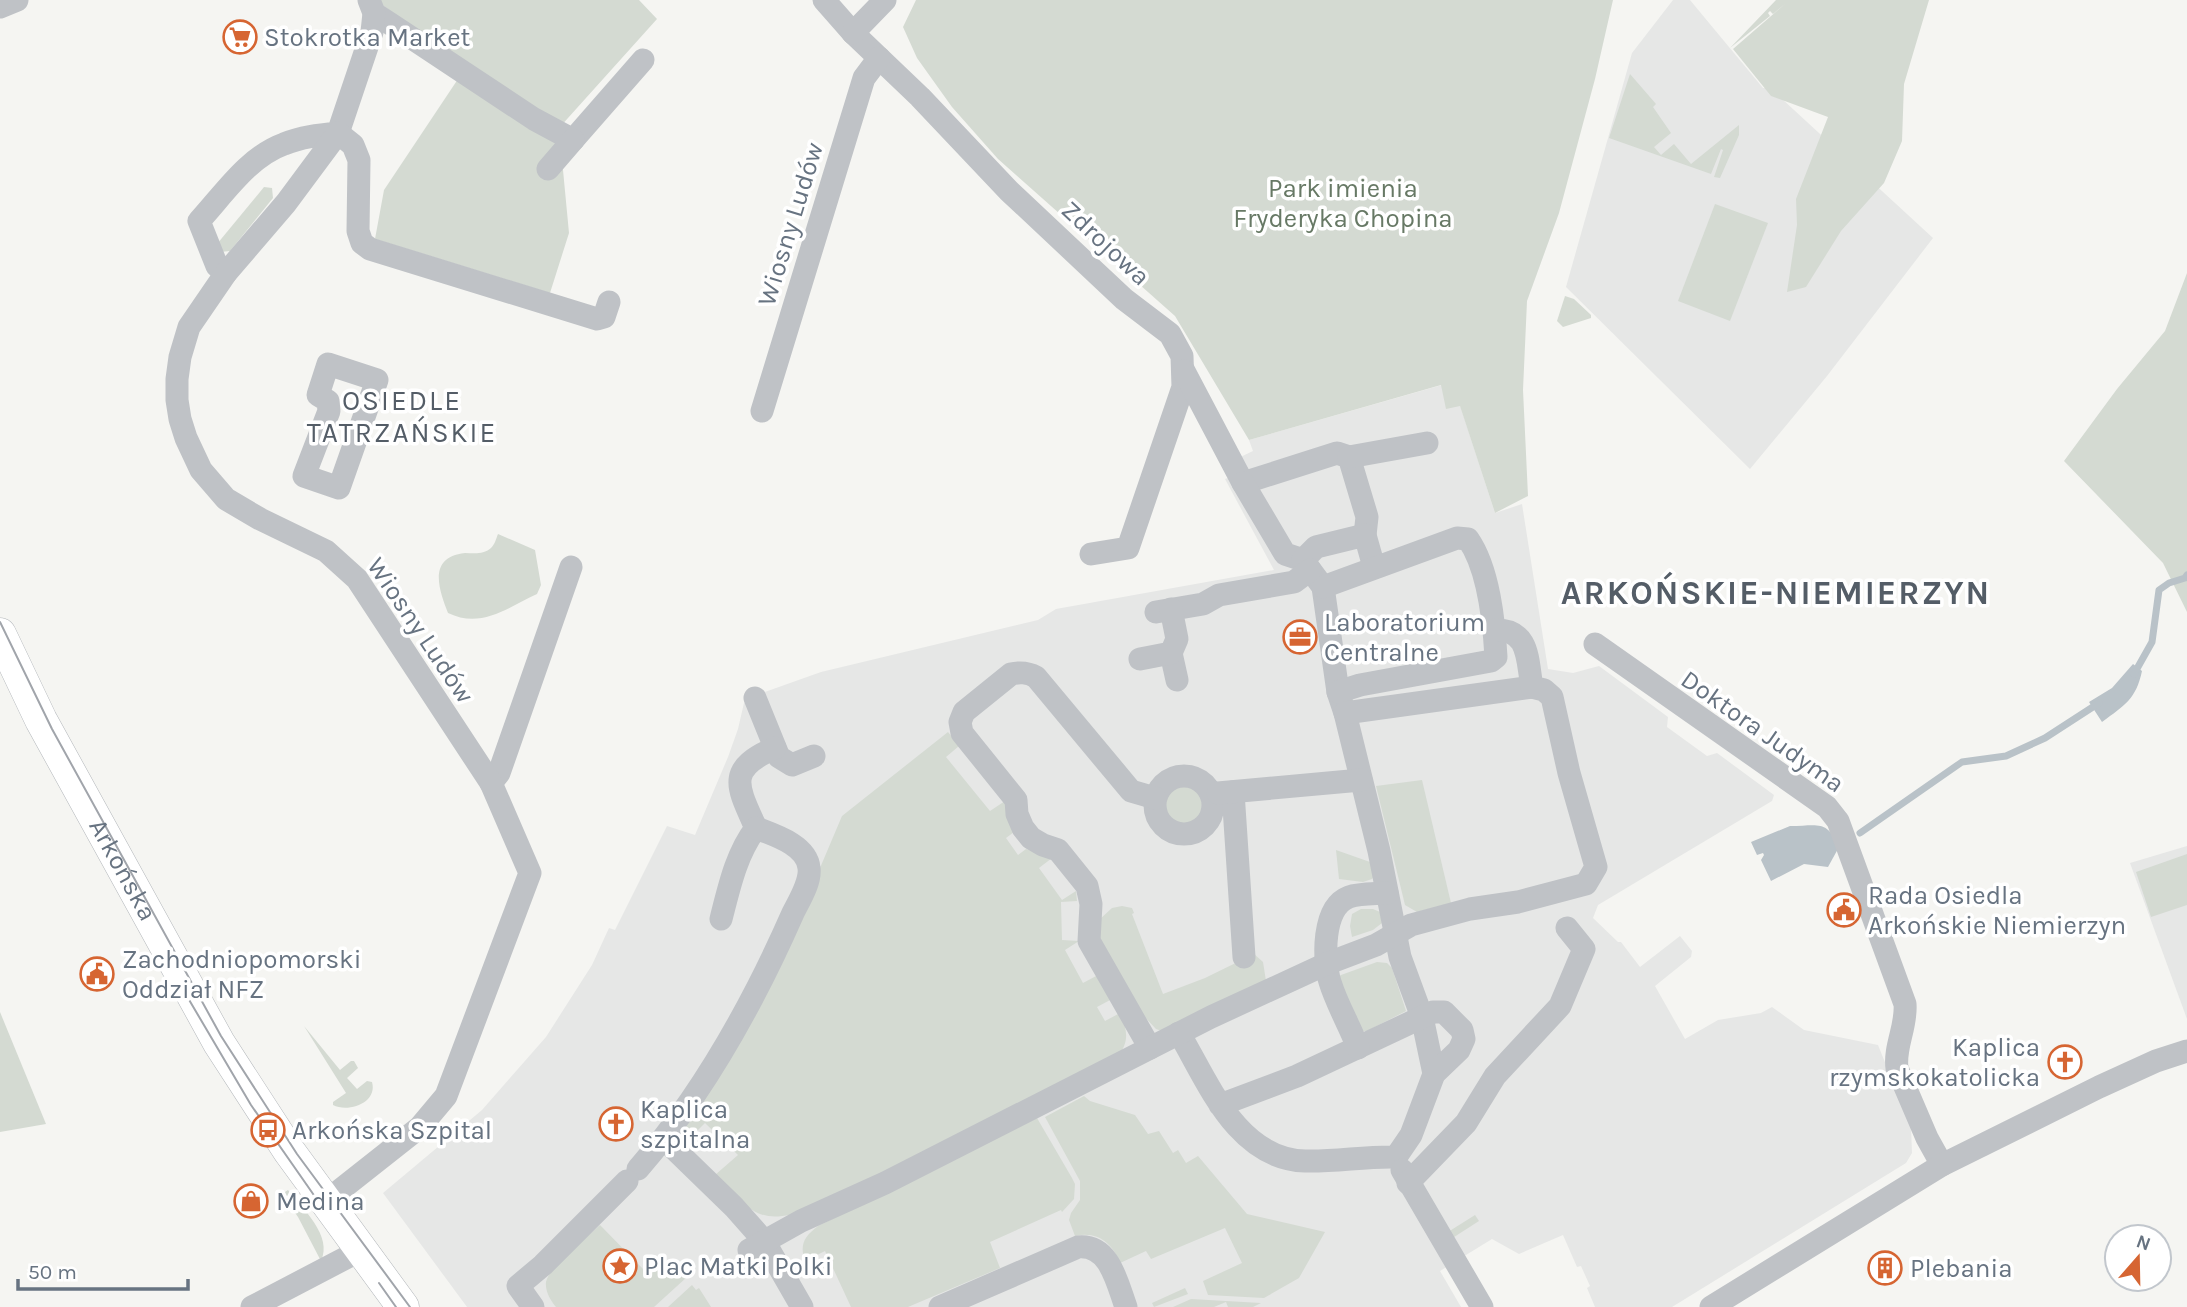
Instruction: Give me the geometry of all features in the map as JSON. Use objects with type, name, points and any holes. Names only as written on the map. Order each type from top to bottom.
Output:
[{"type":"street","points":[[0,7],[17,0]]},
{"type":"street","name":"Zdrojowa","points":[[824,0],[853,33],[920,97],[1009,191],[1124,299],[1170,334],[1182,356],[1184,371],[1243,483],[1285,554],[1312,572]]},
{"type":"street","points":[[853,33],[885,0]]},
{"type":"street","points":[[371,7],[534,119],[573,140]]},
{"type":"street","name":"Wiosny Ludów","points":[[326,1202],[426,1121],[446,1096],[530,873],[491,783],[357,579],[326,551],[226,499],[201,470],[180,419],[177,400],[180,357],[189,327],[226,273],[286,203],[338,133],[372,32],[371,7]]},
{"type":"street","name":"Wiosny Ludów","points":[[762,411],[864,78],[879,58]]},
{"type":"street","points":[[548,169],[643,60]]},
{"type":"street","points":[[226,273],[217,266],[199,221],[261,156],[295,141],[338,133],[353,145],[359,160],[358,232],[362,243],[370,249],[597,319],[604,317],[609,302]]},
{"type":"street","points":[[328,364],[377,380],[338,488],[304,476],[329,411],[328,401],[318,395],[328,364]]},
{"type":"street","points":[[1091,554],[1128,548],[1182,387],[1184,371]]},
{"type":"street","points":[[1243,483],[1336,453],[1349,457],[1427,443]]},
{"type":"street","points":[[1349,457],[1367,517],[1365,535],[1374,567]]},
{"type":"street","points":[[1365,535],[1316,547],[1312,572],[1400,957],[1422,1017],[1434,1074]]},
{"type":"street","points":[[1177,680],[1171,653],[1177,639],[1163,610],[1203,604],[1219,595],[1294,582],[1312,572],[1374,567],[1457,538],[1468,539],[1482,566],[1494,630],[1496,657],[1491,661],[1360,685],[1342,703]]},
{"type":"street","points":[[491,783],[499,774],[570,567]]},
{"type":"street","points":[[1494,630],[1509,629],[1525,646],[1532,687]]},
{"type":"street","name":"Arkońska","points":[[0,634],[41,720],[219,1043],[272,1126],[402,1307]]},
{"type":"street","name":"Doktora Judyma","points":[[1595,644],[1651,686],[1827,807],[1839,821],[1905,1004],[1906,1017],[1896,1059],[1897,1068],[1927,1138],[1942,1164]]},
{"type":"street","points":[[1140,659],[1171,653]]},
{"type":"street","points":[[1150,1048],[1089,941],[1091,904],[1087,886],[1058,850],[1031,838],[1023,828],[1017,814],[1016,800],[962,733],[960,722],[964,712],[1010,674],[1027,673],[1036,677],[1131,791],[1155,798]]},
{"type":"street","points":[[756,1245],[885,1183],[1179,1033],[1411,925],[1446,914],[1518,902],[1586,884],[1592,877],[1596,867],[1569,773],[1552,696],[1532,687],[1342,703]]},
{"type":"street","points":[[755,698],[779,757],[792,765],[814,756]]},
{"type":"street","points":[[533,1307],[518,1286],[543,1265],[664,1139],[711,1070],[775,954],[810,871],[808,861],[799,850],[756,828],[743,800],[740,774],[745,765],[758,755],[775,748]]},
{"type":"street","points":[[1222,793],[1213,802],[1211,818],[1198,831],[1189,834],[1180,834],[1163,825],[1154,808],[1155,798],[1164,782],[1182,775],[1200,779],[1222,793],[1361,780]]},
{"type":"street","points":[[1222,793],[1244,957]]},
{"type":"street","points":[[721,919],[739,860],[748,838],[756,828]]},
{"type":"street","points":[[1358,1048],[1330,983],[1326,964],[1330,919],[1341,903],[1349,897],[1387,893]]},
{"type":"street","points":[[1408,1183],[1466,1123],[1494,1076],[1560,1006],[1584,949],[1567,928]]},
{"type":"street","points":[[1220,1105],[1297,1076],[1433,1012],[1444,1012],[1462,1030],[1464,1039],[1459,1050],[1434,1074],[1411,1135],[1396,1157]]},
{"type":"street","points":[[1179,1033],[1220,1105],[1246,1136],[1263,1147],[1291,1159],[1305,1161],[1396,1157]]},
{"type":"street","points":[[1711,1307],[1942,1164],[2156,1061],[2187,1051]]},
{"type":"street","points":[[664,1139],[734,1207],[756,1245],[802,1307]]},
{"type":"street","points":[[1396,1157],[1408,1183],[1482,1307]]},
{"type":"street","points":[[940,1307],[1079,1247],[1087,1246],[1097,1249],[1106,1258],[1126,1307]]},
{"type":"street","points":[[251,1307],[361,1250]]},
{"type":"shaded area","points":[[1673,0],[1690,0],[1763,88],[1770,88],[1933,238],[1827,376],[1750,469],[1566,287],[1632,53]]},
{"type":"shaded area","points":[[1442,385],[1460,405],[1495,513],[1522,504],[1548,669],[1573,673],[1599,666],[1668,717],[1667,727],[1707,756],[1717,753],[1774,795],[1772,801],[1598,905],[1593,918],[1621,942],[1640,967],[1680,936],[1692,951],[1691,957],[1655,986],[1685,1039],[1718,1020],[1761,1013],[1772,1007],[1804,1030],[1878,1045],[1911,1127],[1912,1153],[1906,1163],[1672,1307],[1595,1307],[1587,1288],[1590,1286],[1581,1266],[1577,1267],[1563,1235],[1519,1254],[1492,1239],[1440,1271],[1461,1307],[467,1307],[383,1193],[482,1110],[546,1037],[592,965],[609,928],[615,930],[667,826],[695,835],[728,757],[744,703],[762,693],[821,672],[1038,620],[1056,609],[1274,570],[1225,479],[1237,475],[1232,461],[1253,451],[1249,440]]},
{"type":"shaded area","points":[[2133,664],[2142,671],[2133,695],[2102,722],[2089,702],[2112,688]]},
{"type":"shaded area","points":[[1815,825],[1826,828],[1839,847],[1828,867],[1804,864],[1771,881],[1761,860],[1763,853],[1757,855],[1751,842],[1790,826]]},
{"type":"shaded area","points":[[2187,846],[2187,1019],[2130,863]]},
{"type":"green space","points":[[376,0],[639,0],[657,19],[559,128],[569,233],[550,293],[375,239],[384,190],[466,67]]},
{"type":"green space","name":"Park imienia Fryderyka Chopina","points":[[916,0],[1613,0],[1559,213],[1527,301],[1523,390],[1528,496],[1495,513],[1460,406],[1446,409],[1441,385],[1249,440],[1175,316],[998,159],[952,107],[917,58],[903,27]]},
{"type":"green space","points":[[1776,0],[1929,0],[1904,84],[1902,141],[1884,183],[1841,231],[1806,287],[1787,292],[1797,225],[1796,199],[1828,117],[1771,96],[1733,49],[1786,3],[1773,14],[1770,11],[1770,16],[1730,48]]},
{"type":"green space","points":[[1630,74],[1656,104],[1653,107],[1671,133],[1654,147],[1661,155],[1674,144],[1691,164],[1739,125],[1739,135],[1720,178],[1714,177],[1723,150],[1721,149],[1711,174],[1609,138]]},
{"type":"green space","points":[[264,187],[272,188],[273,198],[230,251],[220,252],[217,244]]},
{"type":"green space","points":[[1715,204],[1768,223],[1730,321],[1678,301]]},
{"type":"green space","points":[[2187,273],[2187,612],[2163,563],[2064,461],[2117,389],[2165,331]]},
{"type":"green space","points":[[1565,296],[1574,299],[1591,318],[1563,327],[1557,321]]},
{"type":"green space","points":[[498,534],[535,550],[541,585],[537,594],[483,618],[472,619],[448,613],[439,585],[441,568],[445,561],[453,556],[488,550],[494,545]]},
{"type":"green space","points":[[948,732],[959,746],[946,757],[990,811],[1005,801],[1014,832],[1006,838],[1018,855],[1026,849],[1052,858],[1039,868],[1062,900],[1076,891],[1077,901],[1061,902],[1062,940],[1079,941],[1065,950],[1083,983],[1098,975],[1112,999],[1097,1007],[1105,1021],[1120,1013],[1126,1030],[1124,1045],[1118,1056],[808,1209],[777,1216],[755,1212],[715,1175],[738,1155],[705,1123],[687,1141],[686,1124],[784,953],[842,816]]},
{"type":"green space","points":[[1422,780],[1451,903],[1417,912],[1405,905],[1376,786]]},
{"type":"green space","points":[[1184,784],[1199,791],[1206,806],[1199,821],[1184,828],[1169,821],[1162,806],[1169,791]]},
{"type":"green space","points":[[1336,850],[1370,862],[1374,876],[1372,879],[1363,882],[1339,879]]},
{"type":"green space","points":[[2187,854],[2187,905],[2151,917],[2136,872]]},
{"type":"green space","points":[[1112,908],[1132,908],[1163,994],[1205,978],[1254,954],[1263,962],[1266,981],[1165,1032],[1156,1029],[1142,1014],[1098,937],[1098,921]]},
{"type":"green space","points":[[1361,909],[1380,912],[1382,923],[1373,930],[1352,937],[1352,914]]},
{"type":"green space","points":[[1377,962],[1387,963],[1392,968],[1406,1011],[1367,1031],[1361,1031],[1337,978]]},
{"type":"green space","points":[[0,1012],[46,1124],[0,1132]]},
{"type":"green space","points":[[304,1026],[340,1070],[354,1061],[358,1068],[347,1078],[357,1089],[367,1081],[372,1082],[371,1096],[366,1101],[346,1108],[333,1105],[333,1102],[346,1093]]},
{"type":"green space","points":[[1084,1096],[1090,1101],[1135,1115],[1148,1134],[1159,1131],[1173,1153],[1178,1150],[1186,1163],[1198,1156],[1247,1214],[1325,1232],[1299,1278],[1264,1298],[1208,1295],[1203,1281],[1242,1263],[1225,1228],[1151,1259],[1146,1251],[1120,1263],[1103,1240],[1091,1235],[1075,1236],[1069,1220],[1080,1200],[1080,1181],[1045,1117]]},
{"type":"green space","points":[[1037,1118],[1075,1184],[1074,1199],[1062,1212],[1061,1210],[990,1242],[1000,1268],[908,1307],[851,1307],[825,1251],[805,1261],[804,1241],[818,1226]]},
{"type":"green space","points":[[288,1190],[320,1233],[324,1252],[321,1261],[298,1217],[282,1194]]},
{"type":"green space","points":[[1475,1215],[1479,1221],[1451,1239],[1448,1232]]},
{"type":"green space","name":"Plac Matki Polki","points":[[600,1225],[643,1269],[651,1267],[659,1271],[670,1264],[687,1277],[654,1307],[556,1307],[546,1289],[549,1275],[561,1259]]},
{"type":"green space","points":[[692,1285],[696,1290],[699,1288],[711,1307],[668,1307]]},
{"type":"green space","points":[[1185,1288],[1188,1294],[1154,1307],[1152,1303]]},
{"type":"green space","points":[[1191,1299],[1261,1303],[1253,1307],[1228,1307],[1226,1302],[1214,1307],[1173,1307]]},
{"type":"waterway","points":[[2134,674],[2152,642],[2159,590],[2187,575]]},
{"type":"waterway","points":[[1860,833],[1962,762],[2006,756],[2045,738],[2099,703]]},
{"type":"tram line","points":[[0,622],[52,729],[221,1036],[297,1154],[410,1307]]},
{"type":"tram line","points":[[188,998],[251,1105],[318,1201]]},
{"type":"tram line","points":[[379,1283],[396,1307]]},
{"type":"place","name":"Stokrotka Market","points":[[240,37]]},
{"type":"place","name":"Laboratorium Centralne","points":[[1300,637]]},
{"type":"place","name":"Rada Osiedla Arkońskie Niemierzyn","points":[[1844,910]]},
{"type":"place","name":"Zachodniopomorski Oddział NFZ","points":[[97,974]]},
{"type":"place","name":"Kaplica rzymskokatolicka","points":[[2065,1062]]},
{"type":"place","name":"Kaplica szpitalna","points":[[616,1124]]},
{"type":"place","name":"Arkońska Szpital","points":[[268,1130]]},
{"type":"place","name":"Medina","points":[[251,1201]]},
{"type":"place","name":"Plac Matki Polki","points":[[620,1266]]},
{"type":"place","name":"Plebania","points":[[1885,1268]]},
{"type":"district","name":"OSIEDLE TATRZAŃSKIE","points":[[402,416]]},
{"type":"district","name":"ARKOŃSKIE-NIEMIERZYN","points":[[1776,592]]}]
